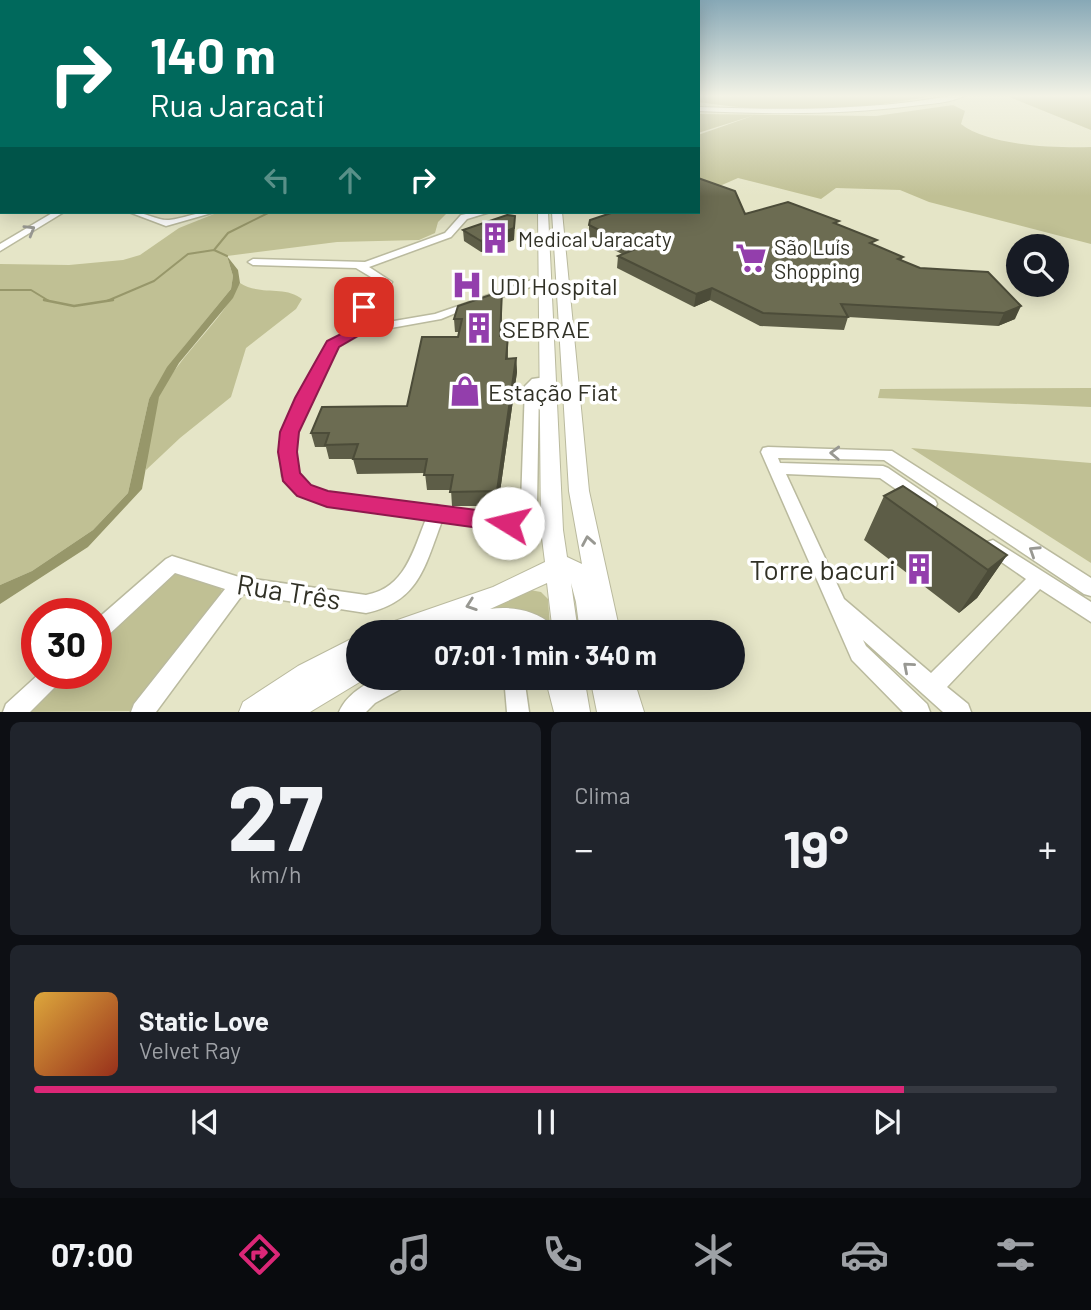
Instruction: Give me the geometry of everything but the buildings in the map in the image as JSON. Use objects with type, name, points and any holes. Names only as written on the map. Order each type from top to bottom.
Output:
[{"type":"main road","points":[[543,214],[547,381],[540,452],[563,620]]},
{"type":"main road","points":[[556,214],[579,491],[605,620]]},
{"type":"main road","points":[[519,587],[540,565],[552,530]]},
{"type":"main road","points":[[428,620],[519,587],[555,566],[571,566],[582,578],[591,620]]},
{"type":"main road","points":[[253,712],[307,675],[346,654]]},
{"type":"main road","points":[[283,712],[346,675]]},
{"type":"main road","points":[[562,690],[568,712]]},
{"type":"main road","points":[[573,690],[576,712]]},
{"type":"main road","points":[[606,690],[611,712]]},
{"type":"main road","points":[[624,690],[631,712]]},
{"type":"street","points":[[0,248],[57,214]]},
{"type":"street","points":[[139,214],[164,223],[202,214]]},
{"type":"street","points":[[253,262],[359,266],[440,239],[452,232],[464,217],[477,214]]},
{"type":"street","points":[[359,266],[387,282],[378,297],[359,312],[360,330]]},
{"type":"street","points":[[540,452],[529,505],[525,513],[508,523],[437,511],[327,499],[304,491],[290,476],[287,452],[289,432],[303,398],[333,345],[360,330],[437,317],[543,279]]},
{"type":"street","points":[[919,712],[862,658],[833,601],[769,452],[887,455],[1091,588]]},
{"type":"street","points":[[775,468],[883,472],[939,510]]},
{"type":"street","name":"Rua Três","points":[[112,618],[172,564],[239,585],[366,604],[385,602],[398,592],[409,578],[437,511]]},
{"type":"street","points":[[983,540],[1091,613]]},
{"type":"street","points":[[932,687],[1039,578]]},
{"type":"street","points":[[142,712],[239,585]]},
{"type":"street","points":[[833,601],[960,712]]},
{"type":"street","points":[[311,712],[327,685]]},
{"type":"street","points":[[14,712],[38,689]]},
{"type":"street","points":[[349,712],[367,695],[377,690]]},
{"type":"street","points":[[515,690],[518,712]]},
{"type":"shaded area","points":[[714,129],[970,129],[988,137],[1023,144],[1091,147],[1091,244],[1069,238],[1069,234],[1052,234],[929,202],[900,190],[836,188],[821,199],[738,178],[715,188],[700,184],[700,134]]},
{"type":"shaded area","points":[[214,214],[446,214],[438,222],[435,233],[419,240],[337,242],[227,256],[233,276],[231,289],[182,349],[149,399],[128,493],[93,530],[32,571],[0,585],[0,264],[69,265],[123,260],[140,255],[179,228]]},
{"type":"shaded area","points":[[227,256],[238,270],[240,283],[233,298],[179,363],[159,397],[142,489],[88,547],[0,604],[0,585],[32,571],[93,530],[128,493],[149,399],[167,367],[231,289],[233,276]]},
{"type":"shaded area","points":[[240,283],[256,289],[288,292],[302,299],[296,309],[246,348],[231,397],[180,438],[146,470],[151,421],[160,394],[179,365],[222,312]]},
{"type":"shaded area","points":[[1091,388],[1091,407],[878,398],[880,389]]},
{"type":"shaded area","points":[[911,448],[1091,463],[1091,563]]},
{"type":"shaded area","points":[[180,574],[220,588],[224,593],[134,711],[23,712],[46,689],[112,689],[112,626],[170,575]]},
{"type":"shaded area","points":[[530,590],[541,592],[548,599],[550,620],[524,620],[479,608]]},
{"type":"waterway","points":[[214,250],[228,233],[266,214]]},
{"type":"waterway","points":[[107,301],[154,281],[188,254],[214,250]]},
{"type":"waterway","points":[[214,250],[227,256]]},
{"type":"waterway","points":[[0,290],[31,290],[49,301]]},
{"type":"waterway","points":[[44,300],[49,301]]},
{"type":"waterway","points":[[107,301],[113,300]]},
{"type":"waterway","points":[[49,301],[74,306],[107,301]]},
{"type":"place","name":"Medical Jaracaty","points":[[495,238]]},
{"type":"place","name":"São Luís Shopping","points":[[751,258]]},
{"type":"place","name":"UDI Hospital","points":[[467,285]]},
{"type":"place","name":"SEBRAE","points":[[479,328]]},
{"type":"place","name":"Estação Fiat","points":[[465,391]]},
{"type":"place","name":"Torre bacuri","points":[[919,569]]},
{"type":"route","points":[[364,307],[359,312],[360,330],[339,340],[327,352],[303,398],[289,432],[287,452],[290,476],[304,491],[327,499],[437,511],[508,523]]}]
